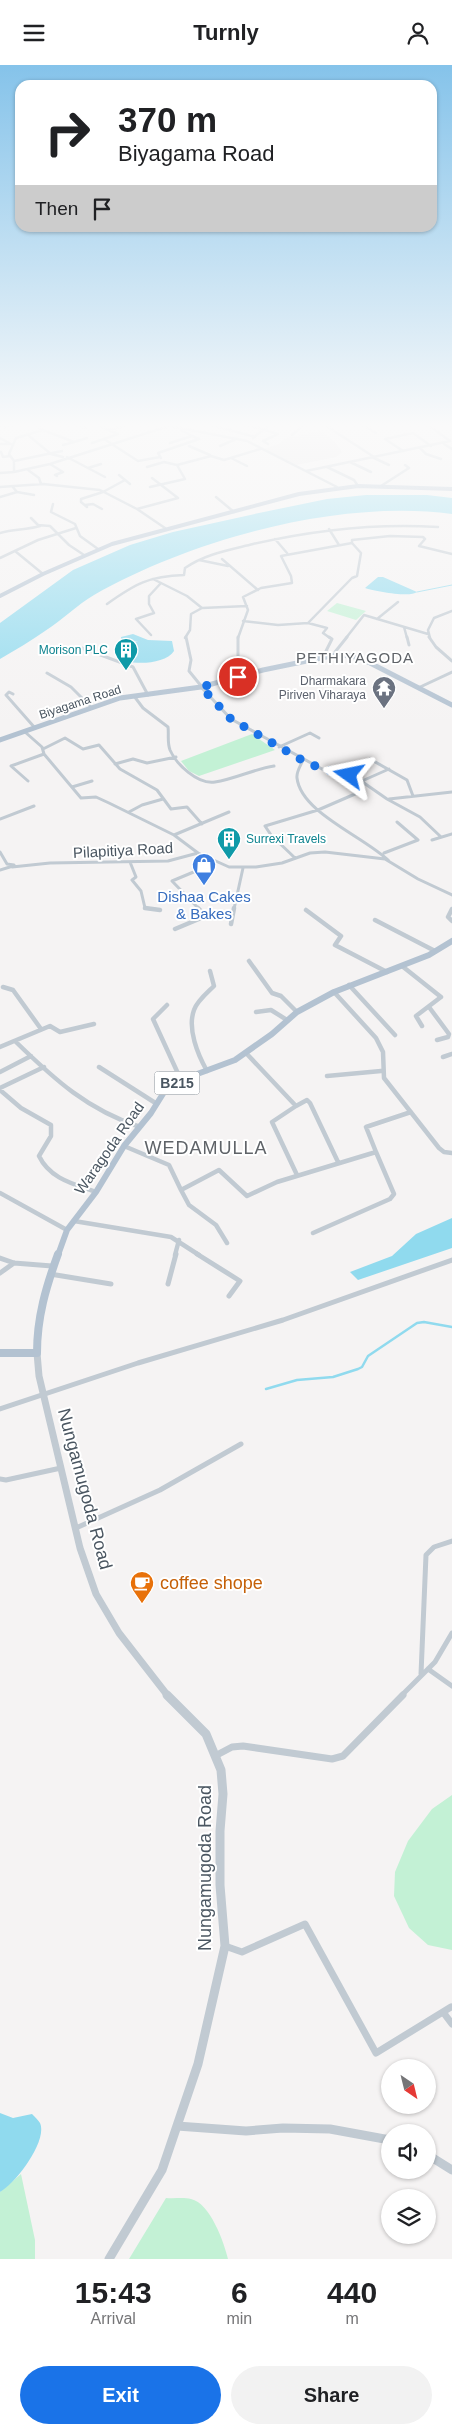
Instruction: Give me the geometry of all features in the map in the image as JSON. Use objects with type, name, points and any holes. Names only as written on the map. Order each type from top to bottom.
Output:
[{"type":"main road","points":[[0,597],[43,574],[98,549],[165,528]]},
{"type":"main road","name":"Biyagama Road","points":[[0,740],[90,707],[134,696],[201,687],[250,673],[334,655],[361,659],[452,705]]},
{"type":"main road","name":"Waragoda Road","points":[[37,1353],[37,1328],[50,1274],[67,1230],[96,1192],[124,1146],[157,1104],[166,1089],[181,1080],[207,1071],[246,1053],[297,1012],[334,992],[402,967],[452,941]]},
{"type":"main road","points":[[0,1353],[37,1353]]},
{"type":"street","points":[[0,533],[18,528],[27,530],[35,527]]},
{"type":"street","points":[[52,527],[69,545],[84,555]]},
{"type":"street","points":[[107,603],[128,589],[153,579],[164,576],[181,576],[186,573],[185,567],[216,553],[275,539],[329,529],[350,527]]},
{"type":"street","points":[[0,558],[58,533],[76,528],[80,536],[98,549]]},
{"type":"street","points":[[329,529],[339,545]]},
{"type":"street","points":[[250,673],[238,660],[238,635],[247,606],[243,597],[258,590],[292,583],[291,576],[281,555],[378,537],[413,536],[425,538],[419,546],[452,554]]},
{"type":"street","points":[[275,539],[287,553]]},
{"type":"street","points":[[308,623],[358,573],[361,553],[356,545],[352,543]]},
{"type":"street","points":[[15,551],[43,574]]},
{"type":"street","points":[[222,559],[258,590]]},
{"type":"street","points":[[199,560],[229,567]]},
{"type":"street","points":[[153,579],[187,597],[202,608]]},
{"type":"street","points":[[151,635],[136,619],[154,613],[149,606],[149,597],[153,589],[161,583]]},
{"type":"street","points":[[377,619],[398,602]]},
{"type":"street","points":[[247,606],[202,608],[191,614],[190,630],[185,638],[191,660],[189,671],[201,687],[231,719],[302,760],[322,769],[349,775],[362,781],[387,799],[420,817],[440,836]]},
{"type":"street","points":[[452,611],[443,617],[434,617],[429,623],[428,634],[433,646],[452,661]]},
{"type":"street","points":[[243,621],[278,625],[308,623],[327,628],[323,633],[332,639],[326,651],[334,655],[364,615],[428,634]]},
{"type":"street","points":[[404,627],[409,645]]},
{"type":"street","points":[[79,647],[132,667],[148,695]]},
{"type":"street","points":[[418,688],[452,672]]},
{"type":"street","points":[[47,673],[71,687],[90,707]]},
{"type":"street","points":[[13,693],[6,695],[35,728]]},
{"type":"street","points":[[134,696],[143,708],[168,727],[168,741],[176,757],[188,772],[213,783],[260,768],[274,766]]},
{"type":"street","points":[[25,732],[43,749],[44,754],[83,799],[96,797],[129,812],[174,835],[198,853],[229,867],[243,868],[272,865],[320,851],[389,861],[418,879],[452,895]]},
{"type":"street","points":[[279,747],[310,733],[319,738]]},
{"type":"street","points":[[43,749],[65,738],[83,749],[99,745],[115,764],[157,790],[172,809],[183,807],[190,809],[202,824]]},
{"type":"street","points":[[28,781],[12,765],[44,754]]},
{"type":"street","points":[[115,764],[133,759],[147,763],[176,757]]},
{"type":"street","points":[[367,761],[370,759],[409,781],[413,796]]},
{"type":"street","points":[[302,760],[298,767],[296,778],[303,796],[345,830],[368,841],[384,853],[389,861]]},
{"type":"street","points":[[362,781],[388,769]]},
{"type":"street","points":[[72,787],[92,781]]},
{"type":"street","points":[[387,799],[452,792]]},
{"type":"street","points":[[295,858],[290,850],[268,833],[265,826],[318,810],[355,794]]},
{"type":"street","points":[[129,812],[142,805],[163,799]]},
{"type":"street","points":[[0,819],[34,806]]},
{"type":"street","points":[[174,835],[229,812]]},
{"type":"street","points":[[384,853],[418,840],[397,822]]},
{"type":"street","points":[[432,840],[440,836],[452,834]]},
{"type":"street","points":[[0,853],[7,864],[14,865]]},
{"type":"street","name":"Pilapitiya Road","points":[[0,870],[14,865],[12,867],[50,863],[168,861],[198,853]]},
{"type":"street","points":[[176,929],[206,916],[172,881],[196,871],[212,859]]},
{"type":"street","points":[[130,862],[136,877],[132,880],[142,894],[145,908],[160,910]]},
{"type":"street","points":[[231,924],[243,868]]},
{"type":"street","points":[[452,909],[448,917],[452,921]]},
{"type":"street","points":[[306,910],[340,936],[335,945],[387,972]]},
{"type":"street","points":[[375,920],[435,951]]},
{"type":"street","points":[[249,961],[272,993],[281,996],[297,1012]]},
{"type":"street","points":[[402,967],[441,997],[416,1016],[422,1026]]},
{"type":"street","points":[[207,1071],[198,1057],[193,1020],[195,1009],[214,986],[210,971]]},
{"type":"street","points":[[349,985],[395,1035]]},
{"type":"street","points":[[3,987],[13,991],[41,1029]]},
{"type":"street","points":[[334,992],[359,1017],[381,1045],[384,1053],[381,1071],[384,1078],[439,1148],[444,1152],[452,1153]]},
{"type":"street","points":[[167,1005],[153,1019],[181,1080]]},
{"type":"street","points":[[429,1007],[449,1034],[448,1037],[437,1041]]},
{"type":"street","points":[[256,1012],[271,1010],[287,1020]]},
{"type":"street","points":[[0,1047],[16,1042],[50,1026],[60,1031],[94,1024]]},
{"type":"street","points":[[16,1042],[86,1101],[111,1117],[140,1127]]},
{"type":"street","points":[[246,1053],[296,1105]]},
{"type":"street","points":[[444,1057],[452,1054]]},
{"type":"street","points":[[0,1072],[31,1056]]},
{"type":"street","points":[[44,1067],[0,1089],[22,1109],[51,1125],[51,1136],[39,1156],[42,1165],[48,1172],[96,1192]]},
{"type":"street","points":[[99,1067],[157,1104]]},
{"type":"street","points":[[328,1076],[364,1071],[381,1071]]},
{"type":"street","points":[[296,1175],[272,1122],[296,1105],[307,1100],[338,1162]]},
{"type":"street","points":[[313,1233],[325,1226],[390,1199],[394,1194],[366,1127],[411,1112]]},
{"type":"street","points":[[124,1146],[169,1165],[189,1205],[216,1225],[227,1243]]},
{"type":"street","points":[[181,1190],[219,1170],[247,1195],[296,1175],[376,1152]]},
{"type":"street","points":[[0,1193],[67,1230]]},
{"type":"street","points":[[74,1221],[146,1231],[179,1240],[240,1281],[229,1296]]},
{"type":"street","points":[[168,1284],[179,1240]]},
{"type":"street","points":[[0,1258],[14,1263],[52,1266]]},
{"type":"street","points":[[1,1408],[138,1363],[283,1320],[452,1260]]},
{"type":"street","points":[[0,1273],[14,1263]]},
{"type":"street","points":[[50,1274],[111,1284]]},
{"type":"street","name":"Nungamugoda Road","points":[[37,1353],[44,1395],[61,1468],[76,1528],[96,1594],[119,1633],[161,1689],[206,1734],[220,1771],[223,1794],[220,1831],[220,1885],[225,1946],[219,1979],[198,2064],[162,2170],[109,2259]]},
{"type":"street","points":[[76,1528],[124,1509],[186,1478],[241,1444]]},
{"type":"street","points":[[0,1479],[6,1480],[61,1468]]},
{"type":"street","points":[[421,1674],[426,1555],[428,1550],[435,1545],[452,1541]]},
{"type":"street","points":[[215,1756],[232,1747],[243,1746],[332,1759],[343,1756],[421,1674],[428,1669],[452,1633]]},
{"type":"street","points":[[428,1669],[452,1686]]},
{"type":"street","points":[[225,1946],[242,1952],[306,1924],[376,2053],[450,2007]]},
{"type":"street","points":[[442,2012],[452,2024]]},
{"type":"street","points":[[178,2126],[246,2131],[283,2128],[330,2129],[381,2138]]},
{"type":"street","points":[[436,2160],[452,2170]]},
{"type":"green space","points":[[337,603],[366,611],[356,620],[327,611]]},
{"type":"green space","points":[[252,734],[275,750],[199,776],[189,771],[181,761]]},
{"type":"green space","points":[[452,1795],[452,1950],[428,1945],[409,1928],[394,1896],[395,1872],[408,1841],[432,1809]]},
{"type":"green space","points":[[21,2174],[35,2240],[35,2259],[0,2259],[0,2192]]},
{"type":"green space","points":[[166,2198],[185,2198],[198,2202],[210,2215],[215,2224],[228,2259],[129,2259]]},
{"type":"water","points":[[194,527],[271,527],[221,541],[133,575],[94,595],[40,635],[0,659],[0,623],[73,570],[130,545]]},
{"type":"water","points":[[378,577],[383,577],[417,592],[413,594],[400,594],[365,588]]},
{"type":"water","points":[[133,634],[148,640],[172,641],[174,651],[165,658],[152,662],[138,663],[126,661],[114,648],[138,641],[129,642],[121,639],[121,637]]},
{"type":"water","points":[[452,1218],[452,1248],[358,1280],[350,1272],[392,1256],[416,1234]]},
{"type":"water","points":[[0,2113],[13,2118],[32,2114],[40,2123],[41,2131],[35,2151],[29,2161],[14,2180],[0,2192]]},
{"type":"waterway","points":[[417,592],[452,585]]},
{"type":"waterway","points":[[266,1389],[297,1380],[333,1377],[358,1369],[362,1367],[368,1356],[417,1323],[424,1322],[452,1327]]},
{"type":"place","name":"Morison PLC","points":[[126,671]]},
{"type":"place","name":"Dharmakara Piriven Viharaya","points":[[384,709]]},
{"type":"place","name":"Surrexi Travels","points":[[229,860]]},
{"type":"place","name":"Dishaa Cakes & Bakes","points":[[204,886]]},
{"type":"place","name":"coffee shope","points":[[142,1604]]},
{"type":"district","name":"PETHIYAGODA","points":[[355,657]]},
{"type":"district","name":"WEDAMULLA","points":[[206,1148]]},
{"type":"route","points":[[238,677],[201,687],[231,719],[302,760],[322,769],[349,775]]}]
